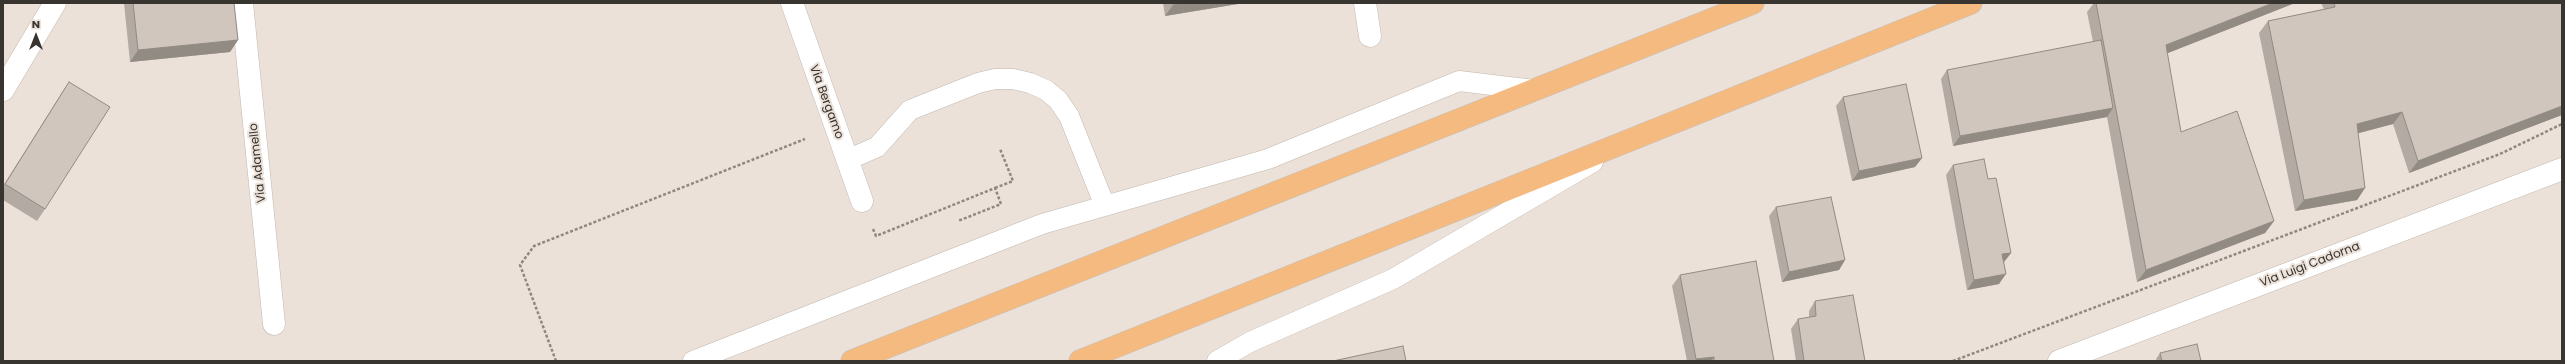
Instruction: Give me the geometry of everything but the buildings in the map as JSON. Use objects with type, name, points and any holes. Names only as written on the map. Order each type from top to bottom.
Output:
[{"type":"highway","points":[[852,361],[1753,3]]},
{"type":"highway","points":[[1080,361],[1627,143],[1971,3]]},
{"type":"street","points":[[3,90],[55,3]]},
{"type":"street","name":"Via Adamello","points":[[242,3],[274,324]]},
{"type":"street","name":"Via Bergamo","points":[[792,3],[862,201]]},
{"type":"street","points":[[1365,3],[1370,36]]},
{"type":"street","name":"Via Luigi Cadorna","points":[[2059,361],[2562,169]]},
{"type":"lane","points":[[847,160],[877,147],[910,110],[978,83],[995,79],[1013,79],[1030,83],[1046,90],[1058,100],[1069,116],[1105,206]]},
{"type":"lane","points":[[693,361],[1042,224],[1268,159],[1459,81],[1534,90]]},
{"type":"lane","points":[[1217,361],[1250,342],[1393,279],[1627,143]]},
{"type":"path","points":[[1953,361],[2500,154],[2562,124]]},
{"type":"path","points":[[556,361],[520,265],[534,246],[835,127]]},
{"type":"path","points":[[862,201],[876,236],[1013,181],[1000,149]]},
{"type":"path","points":[[957,221],[1001,204],[995,188]]}]
